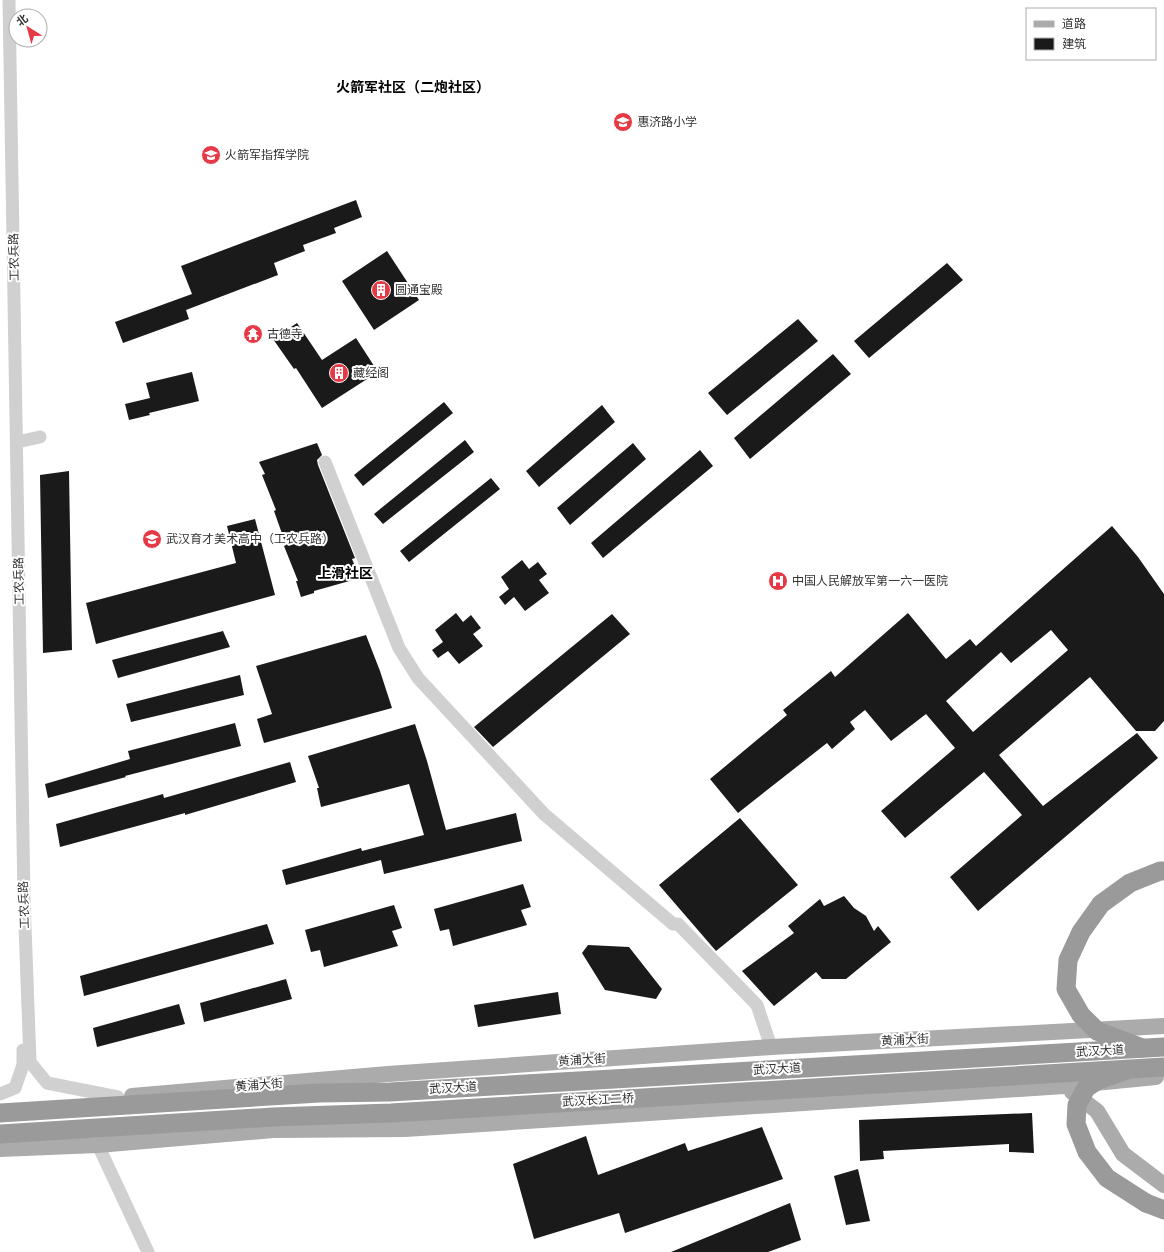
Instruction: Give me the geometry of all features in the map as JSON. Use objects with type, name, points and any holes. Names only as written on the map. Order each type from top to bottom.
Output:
[{"type":"highway","points":[[1142,1048],[1097,1030],[1081,1015],[1066,989],[1068,960],[1081,932],[1101,904],[1130,883],[1160,871],[1164,871]]},
{"type":"highway","name":"武汉大道","points":[[319,1093],[390,1092],[1164,1047]]},
{"type":"highway","name":"武汉大道","points":[[806,1088],[1164,1067]]},
{"type":"highway","points":[[1127,1070],[1098,1080],[1086,1088],[1077,1105],[1076,1124],[1087,1152],[1107,1178],[1146,1203],[1164,1210]]},
{"type":"highway","points":[[278,1084],[319,1093]]},
{"type":"highway","name":"武汉长江二桥","points":[[390,1112],[806,1088]]},
{"type":"highway","points":[[0,1113],[319,1093]]},
{"type":"highway","points":[[273,1130],[390,1112]]},
{"type":"highway","points":[[0,1134],[273,1117],[390,1112]]},
{"type":"main road","name":"黄浦大街","points":[[0,1104],[118,1097],[388,1074],[771,1047],[1164,1026]]},
{"type":"main road","points":[[0,1149],[98,1145],[273,1130],[405,1129],[1064,1086],[1164,1076]]},
{"type":"main road","points":[[1064,1086],[1097,1111],[1123,1154],[1164,1185]]},
{"type":"street","name":"工农兵路","points":[[0,1094],[15,1088],[23,1065],[17,899],[3,203],[2,0]]},
{"type":"street","name":"工农兵路","points":[[10,0],[24,898],[30,1062],[47,1083],[118,1097]]},
{"type":"street","points":[[16,442],[40,436]]},
{"type":"street","points":[[325,462],[399,648],[418,678],[544,814],[673,924],[678,924],[757,1005],[771,1047]]},
{"type":"street","points":[[98,1145],[148,1252]]},
{"type":"building","points":[[356,200],[362,217],[334,228],[336,233],[303,245],[305,251],[274,263],[278,275],[186,310],[189,319],[123,343],[115,322],[192,294],[181,266]]},
{"type":"building","name":"圆通宝殿","points":[[387,251],[419,300],[374,330],[342,281]]},
{"type":"building","points":[[947,263],[963,280],[869,358],[854,341]]},
{"type":"building","points":[[798,319],[818,341],[727,415],[708,393]]},
{"type":"building","name":"藏经阁","points":[[297,323],[322,360],[356,338],[378,372],[322,408],[296,368],[294,369],[273,339]]},
{"type":"building","points":[[833,354],[851,374],[750,459],[734,438]]},
{"type":"building","points":[[192,372],[199,401],[149,413],[150,415],[129,420],[125,404],[150,398],[146,383]]},
{"type":"building","points":[[444,402],[453,413],[363,486],[354,475]]},
{"type":"building","points":[[602,405],[615,422],[539,487],[526,471]]},
{"type":"building","points":[[465,440],[474,452],[383,524],[374,514]]},
{"type":"building","points":[[317,443],[322,455],[317,460],[318,465],[355,558],[352,559],[360,578],[314,591],[314,593],[301,597],[296,581],[298,581],[284,546],[286,545],[274,511],[276,510],[262,475],[265,474],[259,462]]},
{"type":"building","points":[[633,443],[646,459],[570,525],[557,508]]},
{"type":"building","points":[[700,450],[713,466],[603,558],[591,543]]},
{"type":"building","points":[[69,471],[72,650],[43,653],[40,475]]},
{"type":"building","points":[[491,478],[500,489],[409,562],[400,551]]},
{"type":"building","points":[[255,519],[275,595],[96,644],[86,603],[236,563],[227,526]]},
{"type":"building","points":[[1112,526],[1138,557],[1164,594],[1164,721],[1155,731],[1136,731],[1090,677],[999,755],[1043,806],[1137,733],[1158,758],[978,911],[950,877],[1022,815],[984,772],[905,838],[881,811],[955,748],[926,714],[891,741],[865,710],[850,722],[855,729],[832,749],[827,743],[738,813],[710,779],[787,715],[783,710],[831,671],[835,677],[908,613],[946,659],[970,639],[976,646]],"holes":[[[1051,630],[1068,650],[973,732],[946,701],[1001,652],[1011,663]]]},
{"type":"building","points":[[522,560],[529,569],[538,562],[547,574],[539,580],[549,593],[525,611],[514,597],[505,605],[499,597],[509,589],[501,577]]},
{"type":"building","points":[[456,613],[463,622],[471,615],[481,628],[473,634],[483,646],[459,664],[448,651],[438,658],[432,650],[443,642],[435,630]]},
{"type":"building","points":[[612,614],[630,634],[493,747],[474,727]]},
{"type":"building","points":[[223,631],[230,647],[118,678],[112,660]]},
{"type":"building","points":[[366,635],[392,708],[264,743],[257,719],[272,714],[256,666]]},
{"type":"building","points":[[240,675],[244,695],[131,722],[126,704]]},
{"type":"building","points":[[235,723],[241,746],[125,776],[126,777],[48,798],[45,784],[130,759],[128,751]]},
{"type":"building","points":[[415,724],[446,830],[516,813],[522,841],[384,874],[381,860],[286,885],[282,870],[361,848],[362,851],[424,835],[409,784],[321,807],[317,788],[319,788],[308,756]]},
{"type":"building","points":[[290,762],[296,782],[185,815],[185,813],[60,847],[56,824],[163,794],[164,798]]},
{"type":"building","points":[[740,818],[798,885],[716,951],[659,885]]},
{"type":"building","points":[[523,884],[531,907],[521,910],[527,925],[453,946],[449,929],[440,931],[434,909]]},
{"type":"building","points":[[844,896],[854,908],[866,916],[874,931],[878,926],[891,942],[846,979],[822,979],[816,972],[774,1006],[742,971],[794,933],[788,926],[820,899],[824,906]]},
{"type":"building","points":[[394,905],[402,928],[392,931],[398,946],[324,967],[320,950],[311,952],[305,930]]},
{"type":"building","points":[[267,924],[274,944],[84,996],[80,976]]},
{"type":"building","points":[[588,945],[629,947],[662,989],[656,999],[605,990],[582,953]]},
{"type":"building","points":[[286,979],[292,999],[204,1022],[200,1003]]},
{"type":"building","points":[[558,992],[561,1014],[478,1027],[474,1005]]},
{"type":"building","points":[[179,1004],[185,1024],[97,1047],[93,1028]]},
{"type":"building","points":[[1032,1113],[1034,1153],[1009,1152],[1009,1144],[883,1151],[884,1159],[860,1161],[859,1120]]},
{"type":"building","points":[[762,1127],[783,1179],[625,1233],[619,1213],[534,1239],[513,1164],[586,1136],[598,1175],[685,1143],[688,1151]]},
{"type":"building","points":[[858,1169],[870,1221],[846,1225],[834,1176]]},
{"type":"building","points":[[790,1203],[801,1240],[768,1252],[671,1252]]},
{"type":"place","name":"惠济路小学","points":[[623,122]]},
{"type":"place","name":"火箭军指挥学院","points":[[211,155]]},
{"type":"place","name":"圆通宝殿","points":[[381,290]]},
{"type":"place","name":"古德寺","points":[[253,334]]},
{"type":"place","name":"藏经阁","points":[[339,373]]},
{"type":"place","name":"武汉育才美术高中（工农兵路）","points":[[152,539]]},
{"type":"place","name":"中国人民解放军第一六一医院","points":[[778,581]]},
{"type":"district","name":"火箭军社区（二炮社区）","points":[[413,87]]},
{"type":"district","name":"上滑社区","points":[[345,573]]}]
